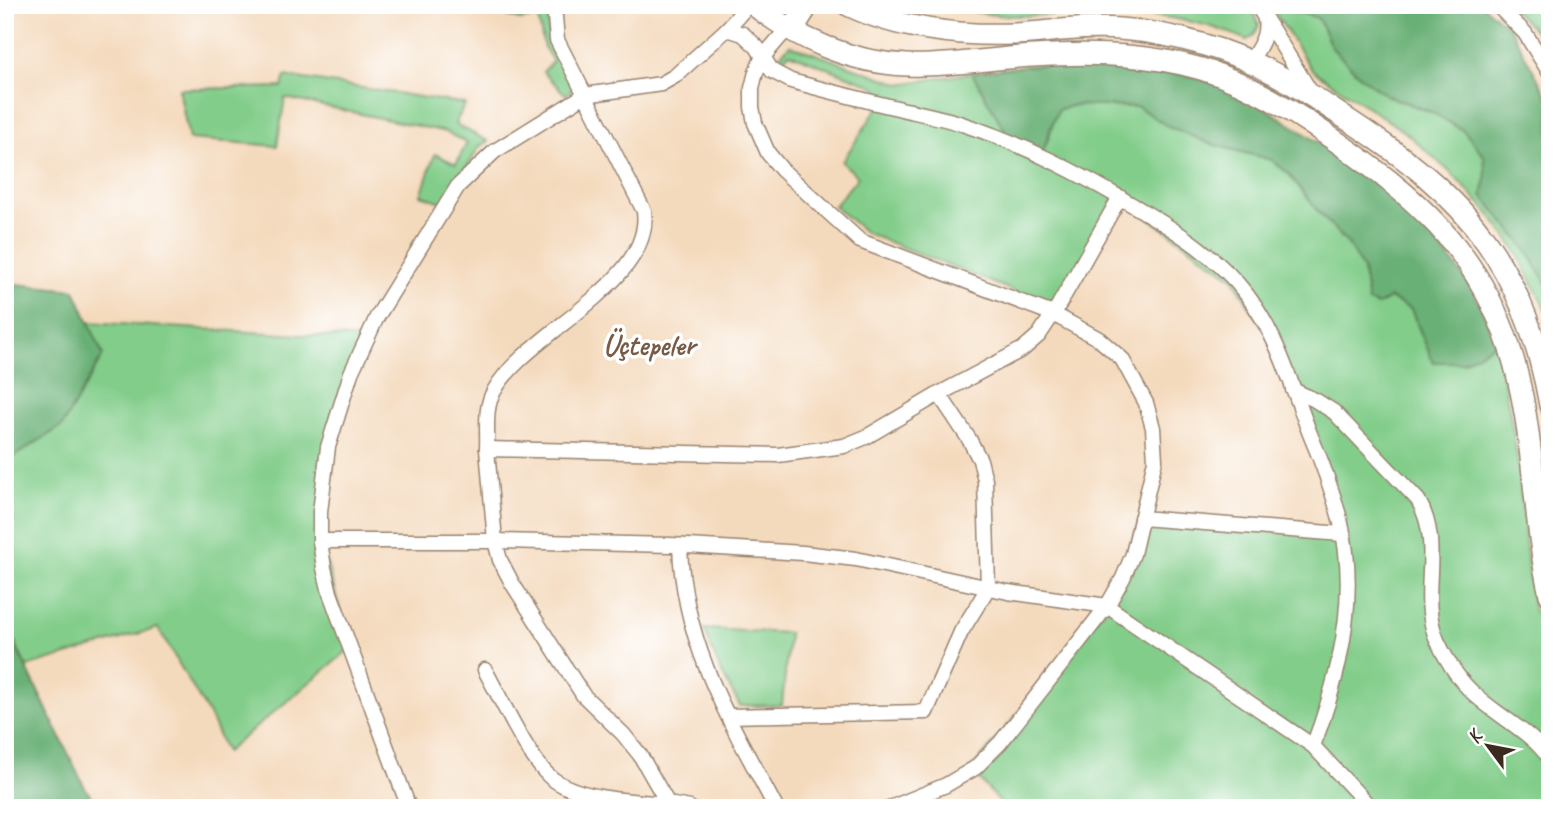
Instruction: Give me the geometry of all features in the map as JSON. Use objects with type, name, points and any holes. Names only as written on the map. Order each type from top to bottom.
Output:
[{"type":"main road","points":[[787,29],[796,24],[808,5]]},
{"type":"main road","points":[[848,5],[900,22],[955,32],[1012,34],[1117,29],[1144,32],[1206,46],[1275,74],[1314,97],[1418,169],[1457,207],[1486,241],[1504,271],[1525,316],[1540,360],[1550,405]]},
{"type":"main road","points":[[756,6],[787,29],[818,43],[856,57],[908,65],[1087,53],[1181,64],[1224,76],[1272,99],[1376,169],[1445,231],[1474,273],[1501,322],[1526,414],[1550,595]]},
{"type":"street","points":[[554,5],[558,40],[644,211],[646,226],[640,243],[615,279],[523,358],[505,375],[494,391],[488,405],[487,449],[495,541],[500,560],[512,583],[583,695],[623,734],[640,755],[668,804]]},
{"type":"street","points":[[1497,5],[1525,33],[1550,73]]},
{"type":"street","points":[[409,808],[330,593],[320,541],[320,512],[328,447],[351,373],[377,317],[458,186],[495,151],[585,95],[661,84],[675,76],[756,6]]},
{"type":"street","points":[[1250,62],[1267,29],[1261,12]]},
{"type":"street","points":[[1261,12],[1314,97]]},
{"type":"street","points":[[727,29],[743,34],[757,47],[772,71],[791,81],[965,125],[1042,155],[1089,178],[1194,244],[1233,278],[1248,296],[1268,328],[1283,360],[1325,470],[1342,534],[1348,576],[1346,611],[1335,678],[1313,746]]},
{"type":"street","points":[[787,29],[762,58],[755,72],[752,88],[755,123],[768,153],[782,170],[860,241],[1053,314],[1099,339],[1122,359],[1146,403],[1153,428],[1155,460],[1133,554],[1107,606],[1000,743],[975,768],[910,802],[890,808]]},
{"type":"street","points":[[487,449],[778,455],[844,446],[866,437],[1023,349],[1039,335],[1119,197]]},
{"type":"street","points":[[1293,390],[1334,412],[1418,500],[1427,516],[1431,532],[1431,618],[1438,641],[1468,688],[1529,735],[1550,759]]},
{"type":"street","points":[[728,716],[926,712],[961,632],[988,588],[987,502],[980,460],[939,394]]},
{"type":"street","points":[[1141,518],[1342,534]]},
{"type":"street","points":[[320,541],[495,541],[680,546],[803,553],[856,559],[988,588],[1107,606],[1313,746],[1371,808]]},
{"type":"street","points":[[680,546],[681,578],[696,643],[728,716],[776,808]]},
{"type":"street","points":[[485,670],[542,768],[556,782],[593,795],[690,808]]},
{"type":"green space","points":[[471,5],[548,5],[548,35],[575,88],[565,94],[543,72],[553,61],[544,47],[538,17],[520,20]]},
{"type":"green space","points":[[938,5],[1250,5],[1259,25],[1255,34],[1247,40],[1191,22],[1153,16],[1094,13],[1008,16]]},
{"type":"green space","points":[[1270,5],[1284,5],[1318,18],[1332,48],[1360,76],[1386,95],[1431,112],[1464,131],[1484,156],[1486,179],[1482,195],[1529,253],[1550,290],[1550,318],[1515,249],[1488,212],[1451,173],[1405,132],[1312,70]]},
{"type":"green space","points":[[1284,5],[1482,5],[1510,28],[1550,101],[1550,290],[1529,253],[1482,195],[1486,179],[1484,156],[1464,131],[1431,112],[1386,95],[1360,76],[1332,48],[1318,18]]},
{"type":"green space","points":[[1509,5],[1545,5],[1550,9],[1550,58],[1535,31]]},
{"type":"green space","points":[[790,45],[900,84],[972,73],[1012,143],[1047,142],[1059,109],[1075,105],[1138,107],[1208,143],[1272,160],[1288,173],[1348,244],[1363,270],[1368,302],[1390,298],[1411,309],[1433,362],[1466,360],[1496,343],[1517,456],[1534,612],[1540,614],[1550,656],[1550,808],[1005,808],[971,770],[1107,606],[1141,518],[1341,534],[1283,361],[1233,278],[1119,197],[1057,308],[866,233],[834,206],[858,177],[842,162],[880,104],[893,106],[874,86],[789,53],[780,62],[776,59]]},
{"type":"green space","points":[[1078,63],[1146,68],[1214,83],[1257,103],[1323,145],[1394,200],[1436,242],[1472,290],[1496,343],[1463,362],[1433,362],[1411,309],[1390,298],[1378,305],[1368,302],[1363,270],[1348,244],[1288,173],[1272,160],[1208,143],[1166,125],[1138,107],[1075,105],[1059,109],[1042,155],[1012,143],[972,73],[1023,66]]},
{"type":"green space","points":[[285,76],[465,104],[455,124],[488,141],[480,146],[445,203],[421,195],[435,154],[456,164],[467,143],[446,132],[285,98],[277,146],[189,139],[179,89],[282,87]]},
{"type":"green space","points":[[5,283],[75,290],[103,355],[62,426],[5,462]]},
{"type":"green space","points":[[88,322],[367,339],[339,409],[320,541],[351,648],[226,752],[209,715],[158,628],[26,667],[5,619],[5,462],[62,426],[103,355]]},
{"type":"green space","points":[[5,619],[84,786],[98,808],[5,808]]},
{"type":"green space","points":[[704,629],[789,633],[782,705],[740,706],[720,670]]},
{"type":"district","name":"Üçtepeler","points":[[649,345]]}]
